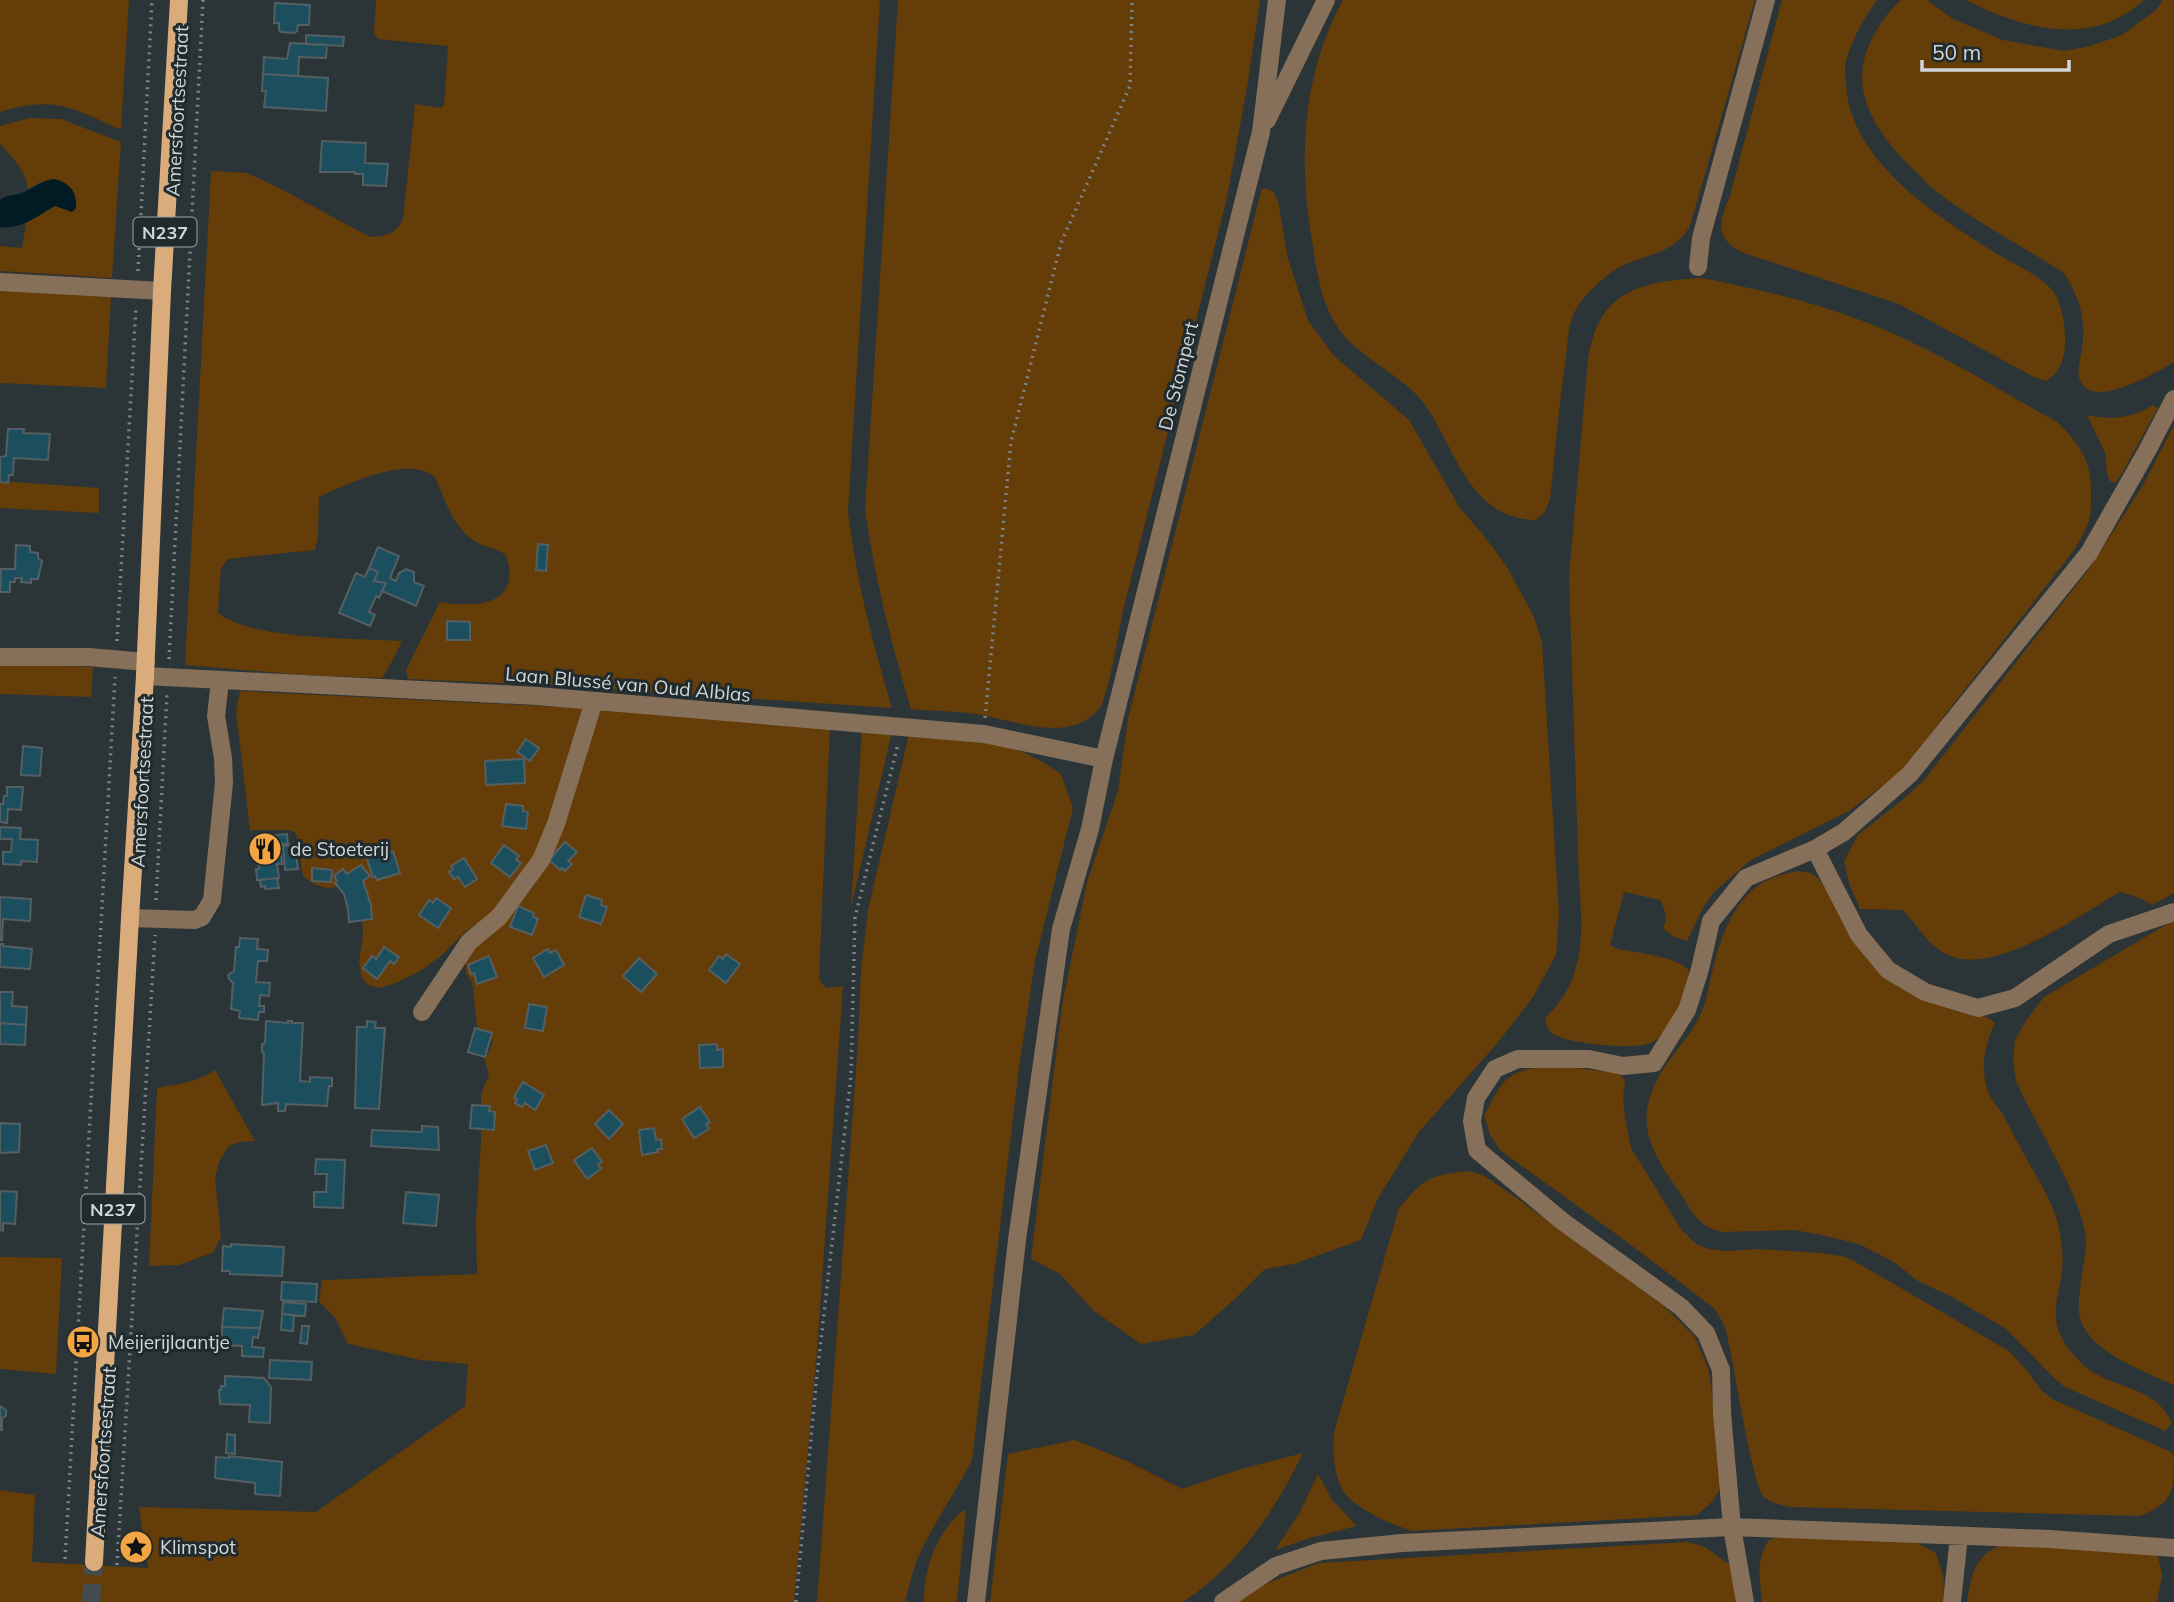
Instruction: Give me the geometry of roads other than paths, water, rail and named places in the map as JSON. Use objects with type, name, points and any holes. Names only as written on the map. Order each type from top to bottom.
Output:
[{"type":"main road","name":"Amersfoortsestraat","points":[[94,1562],[146,669],[162,291],[179,0]]},
{"type":"street","name":"De Stompert","points":[[976,1602],[1017,1240],[1061,929],[1090,829],[1104,759],[1261,132],[1277,0]]},
{"type":"street","points":[[1261,132],[1326,0]]},
{"type":"street","points":[[1698,267],[1701,238],[1766,0]]},
{"type":"street","points":[[0,282],[162,291]]},
{"type":"street","points":[[1745,1602],[1732,1527],[1721,1370],[1706,1333],[1681,1307],[1562,1221],[1477,1150],[1472,1121],[1476,1098],[1495,1069],[1518,1059],[1589,1059],[1623,1066],[1654,1063],[1687,1010],[1711,920],[1746,878],[1815,849],[1844,832],[1910,774],[2089,553],[2174,399]]},
{"type":"street","name":"Laan Blussé van Oud Alblas","points":[[0,657],[89,657],[146,669],[168,678],[537,696],[984,734],[1104,759]]},
{"type":"street","points":[[130,918],[194,920],[202,917],[212,900],[224,783],[216,716],[220,681]]},
{"type":"street","points":[[422,1012],[469,942],[499,918],[541,860],[556,824],[594,702]]},
{"type":"street","points":[[1815,849],[1859,935],[1888,970],[1925,992],[1978,1008],[2015,998],[2109,934],[2174,912]]},
{"type":"street","points":[[1223,1602],[1276,1566],[1321,1551],[1402,1543],[1732,1527],[2050,1539],[2174,1548]]},
{"type":"street","points":[[1952,1602],[1959,1536]]},
{"type":"water","points":[[54,179],[64,183],[74,193],[76,208],[72,212],[55,206],[22,224],[0,227],[0,200]]},
{"type":"tunnel","points":[[91,1602],[94,1562]]},
{"type":"place","name":"de Stoeterij","points":[[265,849]]},
{"type":"place","name":"Meijerijlaantje","points":[[83,1342]]},
{"type":"place","name":"Klimspot","points":[[136,1547]]}]
